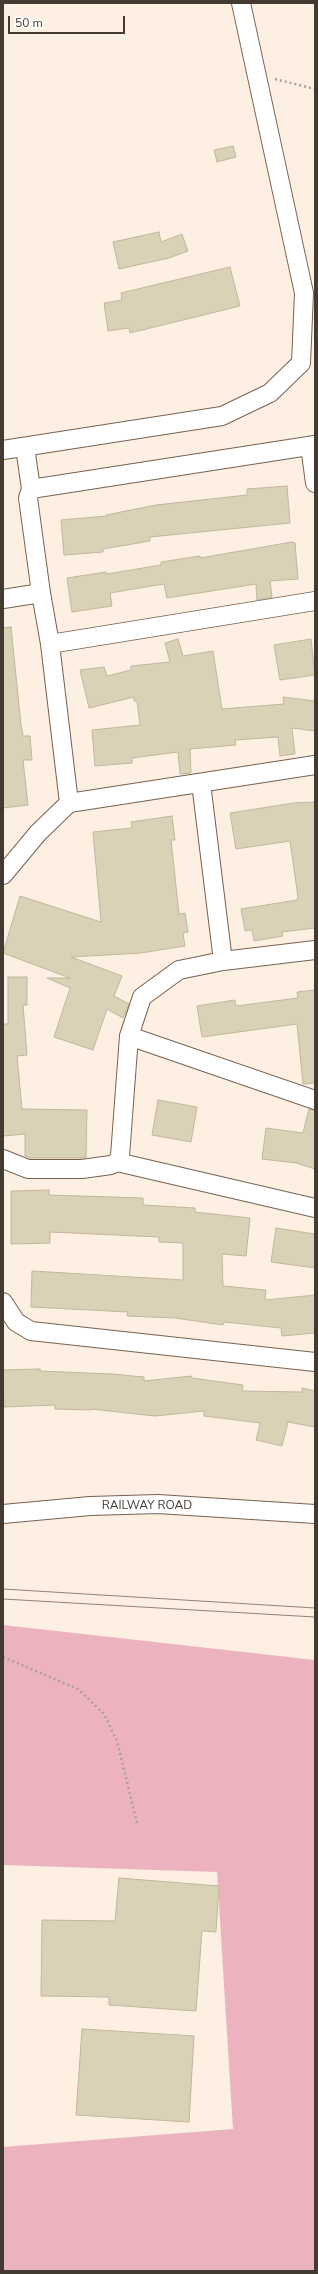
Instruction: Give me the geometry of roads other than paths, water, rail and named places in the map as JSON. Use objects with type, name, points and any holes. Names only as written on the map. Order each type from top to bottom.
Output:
[{"type":"street","points":[[3,450],[222,416],[270,393],[301,363],[304,294],[241,3]]},
{"type":"street","points":[[25,446],[31,489],[28,498],[41,593],[50,644],[70,803]]},
{"type":"street","points":[[31,489],[313,446],[315,483]]},
{"type":"street","points":[[3,598],[41,593]]},
{"type":"street","points":[[50,644],[315,601]]},
{"type":"street","points":[[3,874],[38,833],[70,803],[315,765]]},
{"type":"street","points":[[201,783],[223,961]]},
{"type":"street","points":[[3,1159],[28,1169],[82,1170],[111,1165],[117,1162],[120,1156],[129,1036],[142,997],[180,970],[223,961],[315,950]]},
{"type":"street","points":[[129,1036],[315,1100]]},
{"type":"street","points":[[117,1162],[315,1208]]},
{"type":"street","points":[[3,1302],[16,1322],[31,1331],[315,1362]]},
{"type":"street","name":"RAILWAY ROAD","points":[[3,1514],[90,1506],[158,1504],[315,1514]]},
{"type":"tram line","points":[[3,1589],[315,1608]]},
{"type":"tram line","points":[[3,1599],[315,1617]]}]
